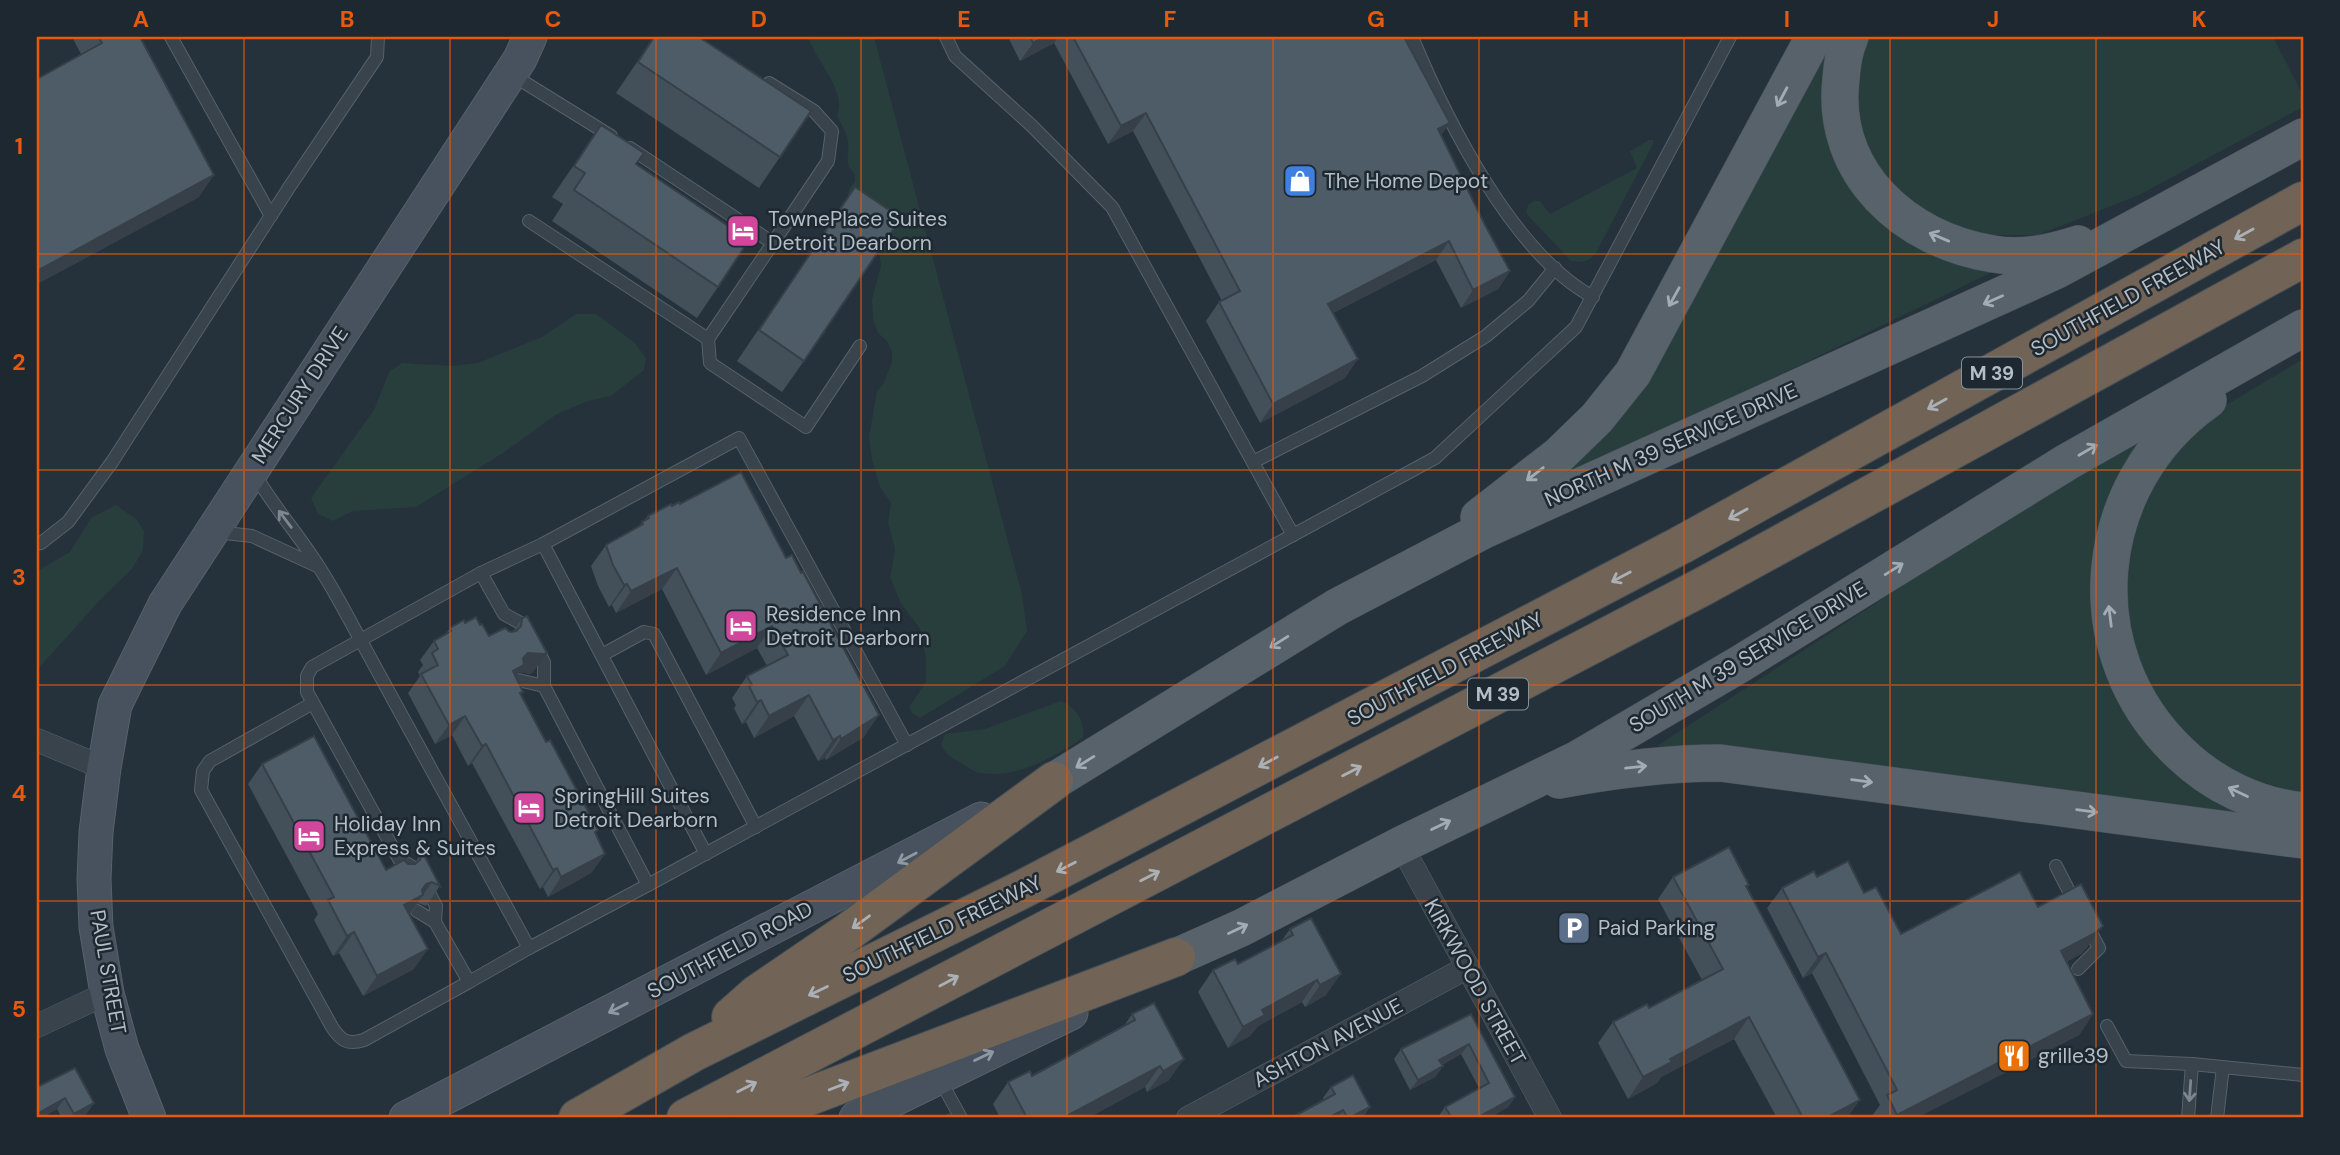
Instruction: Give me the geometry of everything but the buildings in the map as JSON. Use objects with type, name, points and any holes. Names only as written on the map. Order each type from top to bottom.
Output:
[{"type":"highway","name":"SOUTHFIELD FREEWAY","points":[[578,1118],[694,1052],[1021,890],[1681,545],[2303,201]]},
{"type":"highway","name":"M 39","points":[[687,1118],[1702,587],[2303,258]]},
{"type":"highway","points":[[694,1052],[757,994],[859,924],[1054,781]]},
{"type":"highway","points":[[752,1118],[1176,957]]},
{"type":"main road","points":[[1337,607],[1470,524],[1559,455],[1611,402],[1633,373],[1814,37]]},
{"type":"main road","points":[[1850,37],[1843,60],[1839,92],[1843,131],[1852,157],[1881,199],[1922,230],[1963,248],[2021,256],[2053,252],[2148,221]]},
{"type":"main road","name":"NORTH M 39 SERVICE DRIVE","points":[[1054,781],[1337,607],[1482,531],[2055,271],[2303,137]]},
{"type":"main road","name":"SOUTH M 39 SERVICE DRIVE","points":[[1176,957],[1241,928],[1401,845],[1578,759],[1717,678],[2067,462],[2303,328]]},
{"type":"main road","points":[[2303,333],[2198,407],[2157,449],[2124,503],[2113,539],[2108,576],[2109,613],[2114,642],[2126,678],[2144,711],[2166,740],[2192,764],[2229,788],[2271,805],[2303,811]]},
{"type":"main road","points":[[1498,798],[1554,781],[1625,768],[1678,763],[1720,763],[2303,840]]},
{"type":"street","name":"MERCURY DRIVE","points":[[103,768],[115,705],[165,604],[511,74],[530,37]]},
{"type":"street","points":[[37,740],[103,768]]},
{"type":"street","name":"PAUL STREET","points":[[103,768],[96,832],[96,928],[107,993],[122,1049],[149,1118]]},
{"type":"street","name":"SOUTHFIELD ROAD","points":[[405,1118],[1054,781]]},
{"type":"street","name":"KIRKWOOD STREET","points":[[1401,845],[1550,1118]]},
{"type":"street","points":[[856,1118],[1058,1020],[1176,957]]},
{"type":"street","name":"ASHTON AVENUE","points":[[1188,1118],[1468,967]]},
{"type":"street","points":[[37,1026],[107,993]]},
{"type":"lane","points":[[171,37],[271,216]]},
{"type":"lane","points":[[37,544],[68,522],[104,472],[377,57],[378,37]]},
{"type":"lane","points":[[946,37],[955,57],[1032,126],[1112,206],[1293,535]]},
{"type":"lane","points":[[1412,37],[1467,150],[1507,215],[1574,287],[1593,297]]},
{"type":"lane","points":[[313,703],[211,761],[203,771],[201,790],[332,1027],[340,1039],[351,1044],[364,1040],[1435,458],[1576,327],[1730,37]]},
{"type":"lane","points":[[511,74],[651,161],[773,243]]},
{"type":"lane","points":[[759,77],[814,111],[832,131],[828,161],[708,339],[710,363],[806,427],[860,346]]},
{"type":"lane","points":[[529,221],[708,339]]},
{"type":"lane","points":[[1253,462],[1422,376],[1486,336],[1528,301],[1555,268]]},
{"type":"lane","points":[[398,876],[398,859],[307,692],[307,676],[312,667],[481,573],[543,544],[739,438],[907,745]]},
{"type":"lane","points":[[251,470],[319,567],[529,948]]},
{"type":"lane","points":[[213,532],[252,536],[319,567]]},
{"type":"lane","points":[[543,544],[706,854]]},
{"type":"lane","points":[[481,573],[503,619],[524,625],[544,662],[544,685],[648,885]]},
{"type":"lane","points":[[602,655],[644,632],[654,634],[756,827]]},
{"type":"lane","points":[[518,680],[544,685]]},
{"type":"lane","points":[[398,859],[416,869],[436,906],[435,922]]},
{"type":"lane","points":[[2056,866],[2099,948],[2078,969]]},
{"type":"lane","points":[[417,911],[435,922],[469,982]]},
{"type":"lane","points":[[2107,1026],[2126,1061],[2192,1064],[2303,1075]]},
{"type":"lane","points":[[2188,1118],[2192,1064]]},
{"type":"lane","points":[[2217,1118],[2223,1067]]},
{"type":"lane","points":[[939,1078],[961,1118]]},
{"type":"green space","points":[[808,37],[874,37],[1022,594],[1027,631],[1005,666],[920,718],[912,713],[909,707],[926,682],[926,657],[920,629],[900,602],[890,577],[895,550],[888,523],[891,503],[880,487],[869,437],[877,391],[884,383],[892,361],[892,352],[887,341],[878,333],[873,319],[872,300],[881,265],[878,245],[848,198],[855,174],[849,165],[848,142],[837,115],[838,96]]},
{"type":"green space","points":[[1819,37],[1837,37],[1843,168],[2007,265],[1546,488]]},
{"type":"green space","points":[[1865,37],[2273,37],[2303,95],[2303,107],[2139,195],[2038,235],[1984,235],[1938,220],[1875,175],[1852,97]]},
{"type":"green space","points":[[1653,140],[1653,144],[1597,251],[1586,261],[1571,261],[1526,213],[1528,205],[1540,201],[1550,214],[1637,168],[1630,151]]},
{"type":"green space","points":[[576,314],[596,314],[635,343],[646,358],[644,370],[611,396],[588,401],[557,414],[503,453],[416,507],[353,511],[333,521],[318,514],[311,498],[374,410],[389,372],[402,363],[452,366],[478,363],[542,337]]},
{"type":"green space","points":[[2303,359],[2303,794],[2241,776],[2190,742],[2157,705],[2135,660],[2123,610],[2125,562],[2152,478],[2216,411]]},
{"type":"green space","points":[[2142,436],[2146,441],[2139,449],[2116,685],[2303,828],[1842,765],[1657,746],[1956,551]]},
{"type":"green space","points":[[116,505],[136,519],[144,531],[143,550],[132,569],[37,670],[37,571],[70,552],[91,518]]},
{"type":"green space","points":[[1061,701],[1079,716],[1083,726],[1083,738],[1021,770],[994,774],[978,772],[952,758],[941,745],[945,734],[985,729]]},
{"type":"place","name":"The Home Depot","points":[[1300,181]]},
{"type":"place","name":"TownePlace Suites Detroit Dearborn","points":[[743,231]]},
{"type":"place","name":"Residence Inn Detroit Dearborn","points":[[741,626]]},
{"type":"place","name":"SpringHill Suites Detroit Dearborn","points":[[529,808]]},
{"type":"place","name":"Holiday Inn Express & Suites","points":[[309,836]]},
{"type":"place","name":"Paid Parking","points":[[1574,928]]},
{"type":"place","name":"grille39","points":[[2014,1056]]}]
